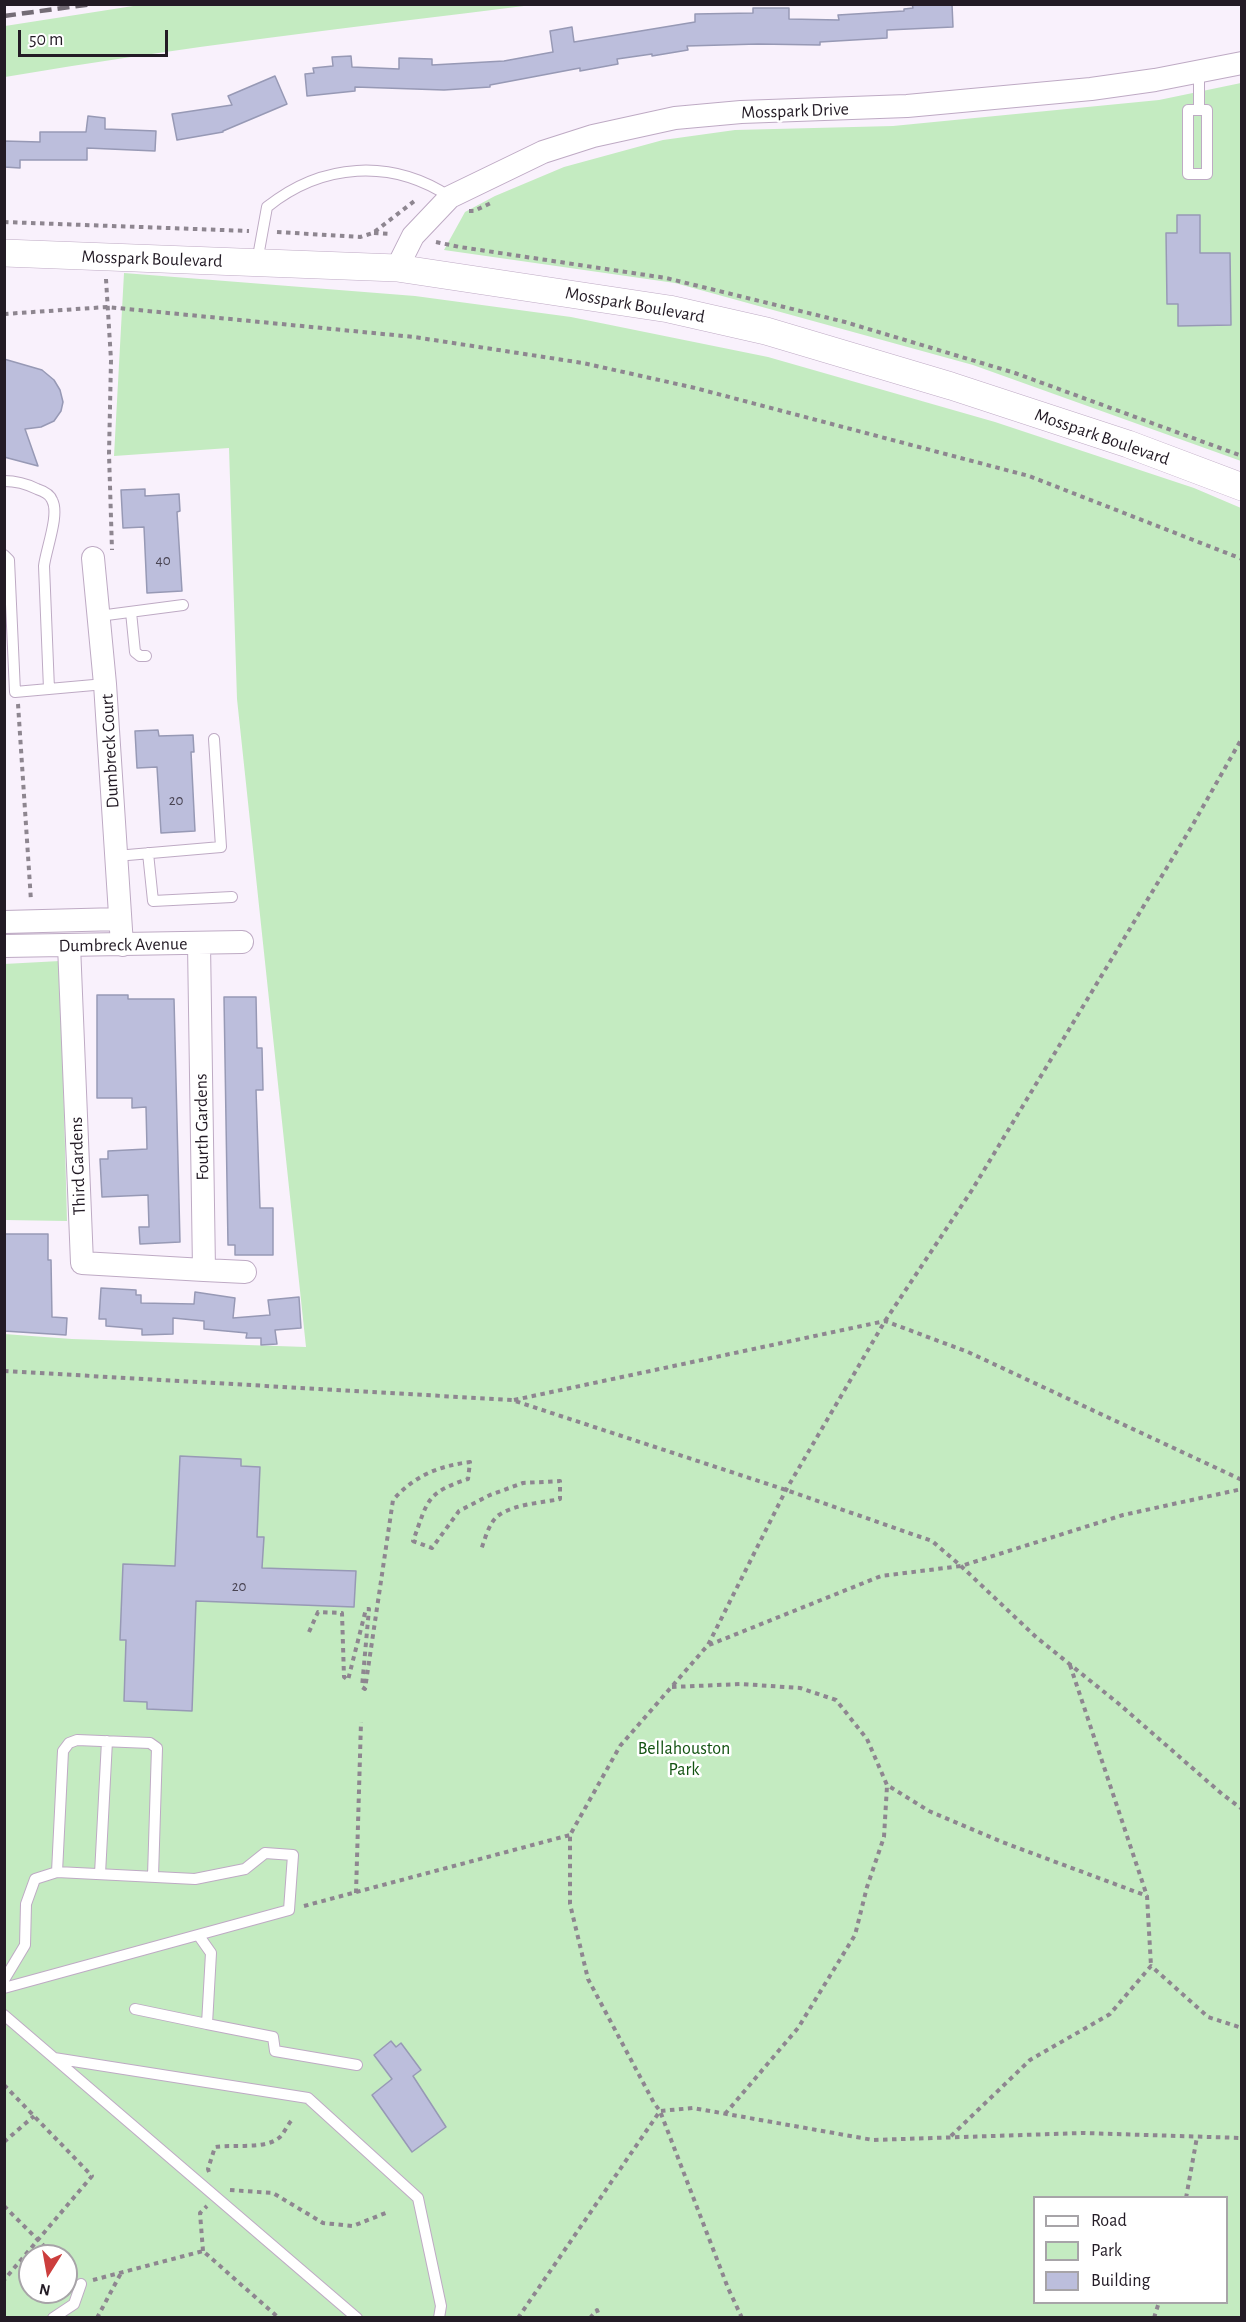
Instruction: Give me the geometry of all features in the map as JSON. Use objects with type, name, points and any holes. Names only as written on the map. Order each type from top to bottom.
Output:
[{"type":"street","name":"Mosspark Drive","points":[[397,268],[413,236],[444,204],[543,152],[593,136],[675,118],[741,112],[907,106],[1091,89],[1242,63]]},
{"type":"street","name":"Mosspark Boulevard","points":[[4,253],[397,268],[669,309],[766,331],[951,386],[1128,444],[1242,487]]},
{"type":"street","name":"Dumbreck Court","points":[[93,558],[105,684],[122,945]]},
{"type":"street","name":"Dumbreck Avenue","points":[[4,922],[120,919]]},
{"type":"street","name":"Dumbreck Avenue","points":[[4,946],[242,942]]},
{"type":"street","name":"Fourth Gardens","points":[[199,944],[204,1270]]},
{"type":"street","name":"Third Gardens","points":[[69,945],[81,1263],[204,1270]]},
{"type":"street","points":[[204,1270],[244,1272]]},
{"type":"lane","points":[[1199,72],[1199,110]]},
{"type":"lane","points":[[1188,110],[1199,110],[1207,110],[1207,174],[1188,174],[1188,110]]},
{"type":"lane","points":[[257,263],[267,207],[286,191],[321,176],[364,169],[416,179],[434,186],[444,204]]},
{"type":"lane","points":[[4,481],[28,485],[43,491],[51,497],[54,505],[55,514],[44,566],[49,689]]},
{"type":"lane","points":[[4,555],[9,560],[15,692],[105,684]]},
{"type":"lane","points":[[99,616],[183,604]]},
{"type":"lane","points":[[131,612],[135,652],[140,656],[146,656]]},
{"type":"lane","points":[[116,856],[221,847],[214,739]]},
{"type":"lane","points":[[148,853],[153,901],[232,897]]},
{"type":"lane","points":[[57,1872],[63,1751],[69,1743],[77,1740],[106,1741],[150,1743],[157,1748],[153,1876]]},
{"type":"lane","points":[[100,1874],[106,1741]]},
{"type":"lane","points":[[4,1980],[25,1945],[26,1904],[35,1879],[57,1872],[195,1880],[245,1869],[265,1853],[292,1855],[289,1910],[4,1988]]},
{"type":"lane","points":[[199,1936],[211,1953],[207,2024]]},
{"type":"lane","points":[[135,2009],[273,2037],[275,2051],[357,2065]]},
{"type":"lane","points":[[4,2015],[217,2195],[357,2318]]},
{"type":"lane","points":[[54,2058],[308,2098],[418,2198],[441,2306],[439,2318]]},
{"type":"lane","points":[[53,2318],[74,2304],[81,2284]]},
{"type":"path","points":[[444,204],[474,212],[494,201]]},
{"type":"path","points":[[93,558],[113,550],[109,454],[111,360],[105,257]]},
{"type":"path","points":[[4,314],[107,307],[414,337],[583,363],[841,425],[1029,476],[1242,559]]},
{"type":"path","points":[[15,692],[19,712],[32,922]]},
{"type":"path","points":[[742,2318],[728,2288],[660,2111],[588,1979],[570,1904],[570,1835],[620,1746],[708,1645],[786,1490],[885,1321],[972,1190],[1192,826],[1242,738]]},
{"type":"path","points":[[512,1400],[885,1321],[968,1352],[1242,1480]]},
{"type":"path","points":[[4,1371],[512,1400],[786,1490],[932,1541],[1036,1637],[1242,1809]]},
{"type":"path","points":[[309,1632],[318,1612],[342,1613],[344,1677],[348,1680],[366,1609],[369,1609],[362,1687],[365,1689],[393,1500],[404,1487],[421,1475],[470,1462],[468,1479],[434,1493],[425,1509],[413,1541],[432,1548],[459,1511],[522,1483],[560,1480],[560,1499],[518,1507],[498,1516],[481,1550]]},
{"type":"path","points":[[708,1645],[881,1576],[961,1566],[1123,1515],[1242,1489]]},
{"type":"path","points":[[951,2136],[1030,2060],[1110,2014],[1151,1966],[1147,1896],[1070,1664]]},
{"type":"path","points":[[672,1687],[741,1684],[800,1688],[836,1700],[867,1739],[887,1785],[884,1837],[867,1887],[855,1935],[798,2028],[725,2114]]},
{"type":"path","points":[[356,1893],[361,1722]]},
{"type":"path","points":[[887,1785],[929,1812],[1147,1896]]},
{"type":"path","points":[[289,1910],[570,1835]]},
{"type":"path","points":[[1151,1966],[1208,2017],[1242,2028]]},
{"type":"path","points":[[4,2085],[92,2176],[4,2280]]},
{"type":"path","points":[[660,2111],[693,2108],[873,2140],[1083,2133],[1242,2138]]},
{"type":"path","points":[[518,2318],[660,2111]]},
{"type":"path","points":[[4,2142],[34,2115]]},
{"type":"path","points":[[217,2195],[208,2169],[215,2147],[258,2146],[279,2138],[291,2121]]},
{"type":"path","points":[[1186,2196],[1197,2137]]},
{"type":"path","points":[[279,2318],[203,2252],[200,2213],[217,2195],[273,2193],[323,2223],[353,2226],[388,2212]]},
{"type":"path","points":[[4,2206],[42,2244]]},
{"type":"path","points":[[81,2284],[203,2252]]},
{"type":"path","points":[[97,2318],[122,2272]]},
{"type":"path","points":[[590,2318],[597,2310],[600,2318]]},
{"type":"green space","points":[[146,4],[532,5],[202,47],[5,77],[5,26]]},
{"type":"green space","points":[[1241,83],[1241,461],[973,365],[675,283],[444,250],[465,212],[495,196],[564,167],[663,140],[735,130],[893,126],[1159,100]]},
{"type":"green space","name":"Bellahouston Park","points":[[124,273],[415,296],[571,317],[768,357],[995,422],[1194,488],[1241,508],[1241,2317],[5,2317],[4,1334],[72,1339],[306,1347],[237,699],[229,448],[114,456]]},
{"type":"green space","points":[[60,961],[67,1221],[5,1220],[4,964]]},
{"type":"building","points":[[912,4],[952,4],[953,27],[887,30],[887,38],[820,42],[820,45],[687,46],[688,50],[617,59],[618,64],[580,71],[580,68],[490,85],[490,87],[444,90],[355,87],[355,91],[307,96],[305,74],[314,73],[313,68],[333,66],[332,57],[351,56],[352,67],[399,69],[399,58],[432,59],[432,65],[504,61],[553,52],[550,31],[572,27],[574,42],[695,22],[695,14],[753,13],[753,8],[789,8],[789,19],[839,20],[838,15],[904,11],[904,9],[913,8]]},
{"type":"building","points":[[275,76],[287,104],[223,132],[177,140],[172,114],[232,105],[228,96]]},
{"type":"building","points":[[88,116],[105,118],[105,129],[156,131],[155,151],[87,148],[87,160],[20,160],[20,168],[4,167],[4,141],[40,142],[40,132],[86,132]]},
{"type":"building","points":[[1177,215],[1200,215],[1200,253],[1230,253],[1231,325],[1178,326],[1178,304],[1167,304],[1166,233],[1177,233]]},
{"type":"building","points":[[4,359],[42,370],[54,380],[60,390],[63,402],[61,411],[54,421],[41,427],[25,429],[38,466],[4,457]]},
{"type":"building","points":[[145,489],[145,496],[179,494],[180,511],[177,512],[182,591],[147,593],[144,527],[123,528],[121,490]]},
{"type":"building","points":[[158,730],[159,736],[193,735],[194,752],[191,752],[195,831],[161,833],[157,767],[137,768],[135,731]]},
{"type":"building","points":[[97,995],[128,995],[128,999],[174,999],[180,1242],[140,1244],[139,1227],[149,1227],[148,1195],[102,1197],[100,1159],[108,1159],[108,1151],[147,1149],[146,1107],[132,1108],[132,1098],[97,1098]]},
{"type":"building","points":[[224,997],[256,997],[257,1048],[262,1048],[263,1090],[256,1090],[260,1208],[273,1208],[273,1255],[235,1255],[235,1245],[228,1245]]},
{"type":"building","points":[[4,1234],[48,1234],[52,1317],[67,1318],[66,1335],[4,1331]]},
{"type":"building","points":[[101,1288],[136,1290],[136,1295],[141,1295],[141,1303],[194,1304],[195,1292],[235,1298],[233,1318],[270,1315],[268,1300],[299,1297],[301,1328],[275,1330],[277,1344],[261,1345],[261,1338],[246,1338],[247,1333],[204,1329],[204,1321],[173,1318],[173,1334],[142,1335],[142,1329],[106,1326],[106,1319],[99,1319]]},
{"type":"building","points":[[180,1456],[241,1459],[241,1466],[260,1467],[257,1537],[264,1537],[262,1568],[356,1571],[354,1607],[196,1601],[192,1711],[147,1709],[147,1702],[124,1701],[126,1640],[120,1640],[123,1564],[175,1566]]},
{"type":"building","points":[[391,2041],[396,2047],[401,2043],[421,2070],[413,2076],[446,2127],[412,2152],[372,2095],[392,2079],[374,2055]]},
{"type":"railway","points":[[4,16],[92,4]]}]
